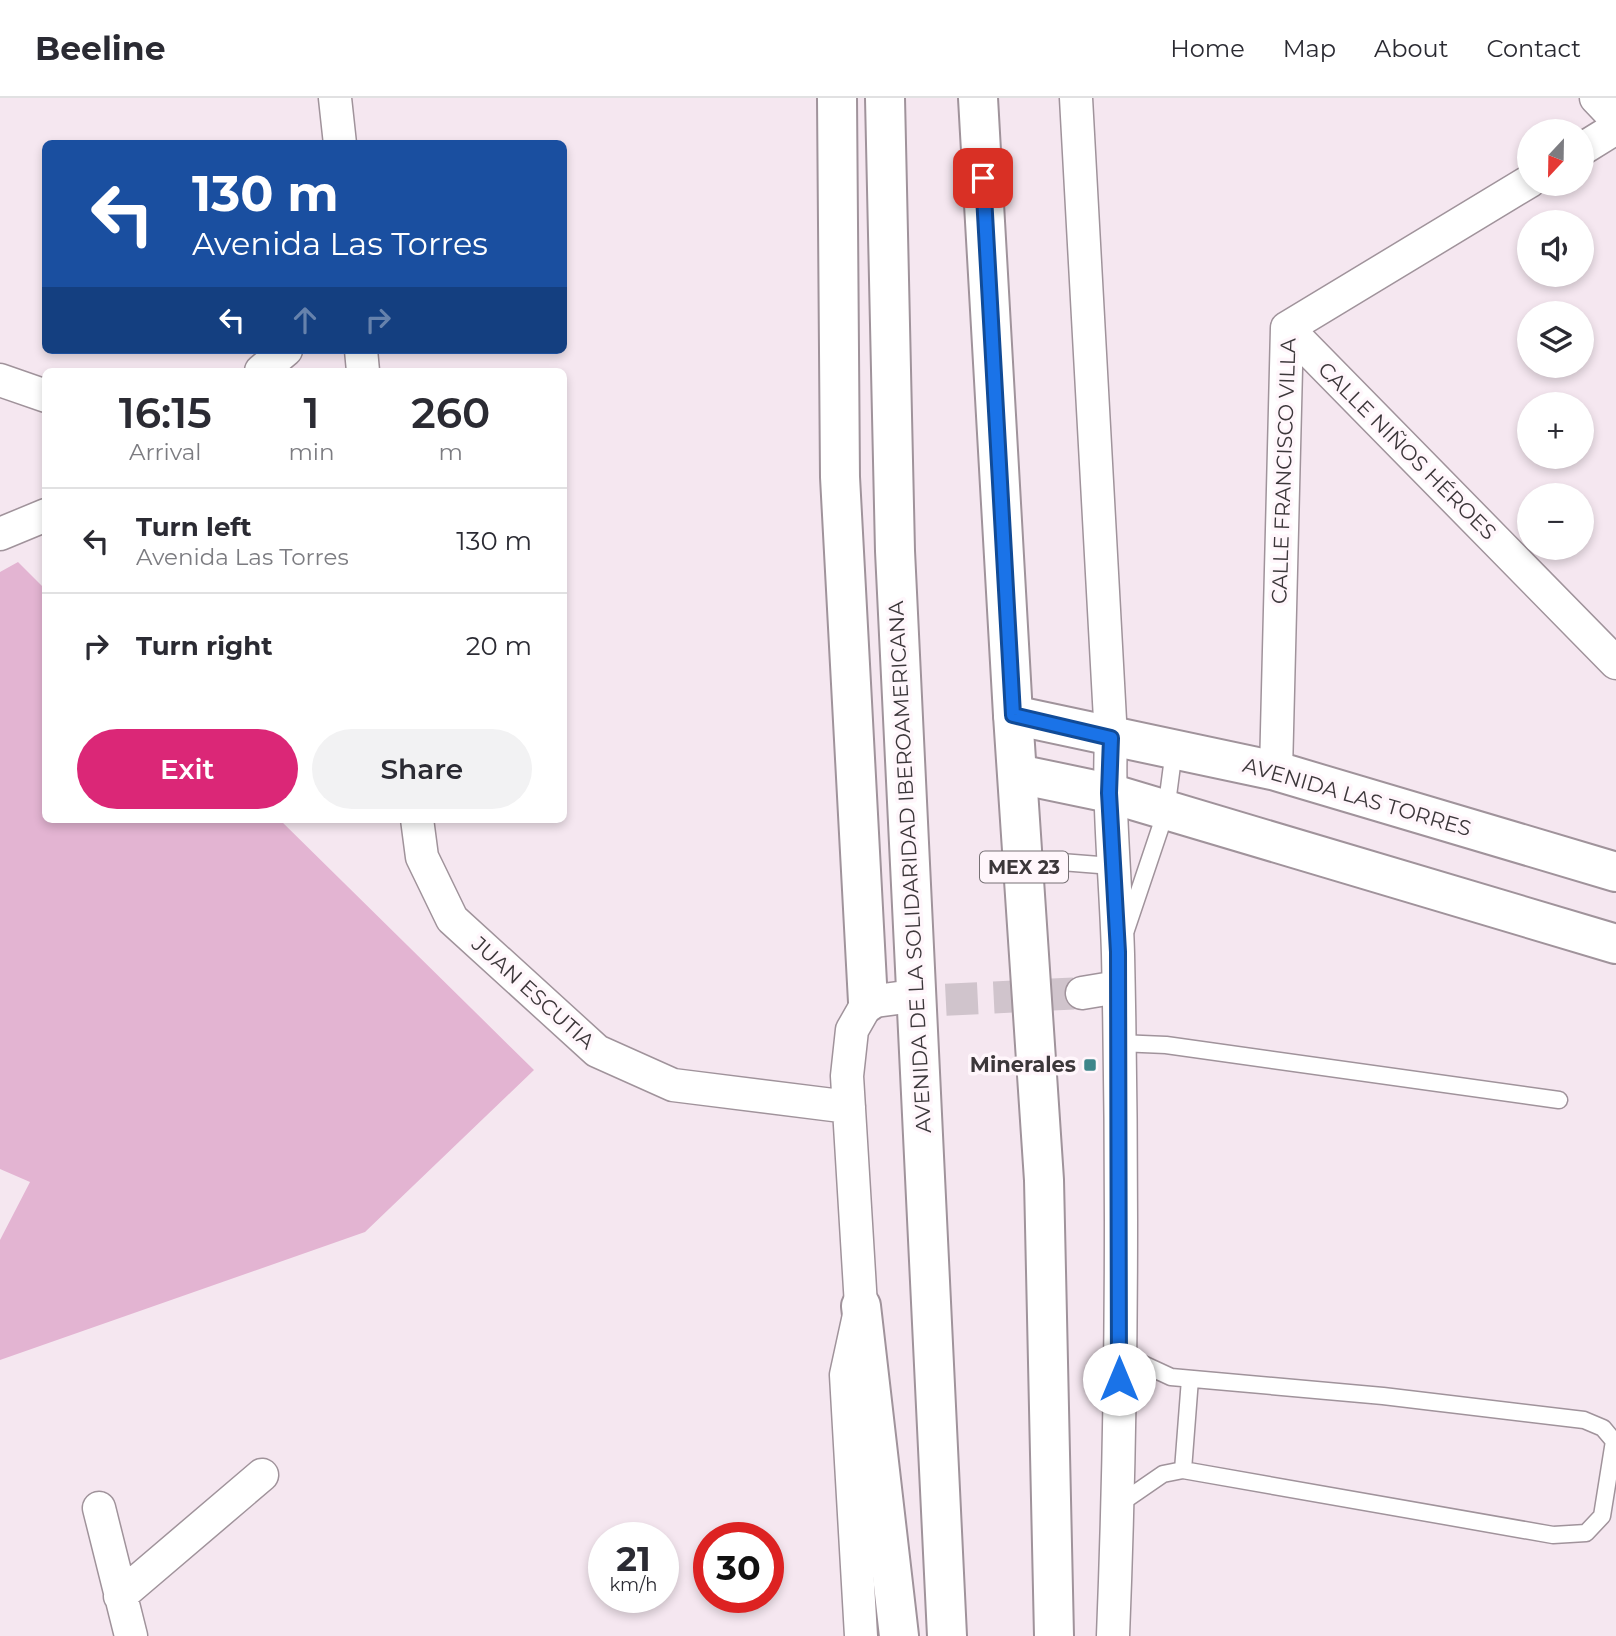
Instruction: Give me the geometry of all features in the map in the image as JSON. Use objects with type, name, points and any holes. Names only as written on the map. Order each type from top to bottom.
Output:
[{"type":"main road","points":[[837,98],[840,477],[883,1000]]},
{"type":"main road","name":"AVENIDA DE LA SOLIDARIDAD IBEROAMERICANA","points":[[885,98],[895,551],[947,1636]]},
{"type":"main road","name":"MEX 23","points":[[978,98],[1013,715],[1044,1180],[1054,1636]]},
{"type":"main road","name":"AVENIDA LAS TORRES","points":[[1013,715],[1276,771],[1616,873]]},
{"type":"main road","points":[[1018,774],[1109,793],[1616,944]]},
{"type":"main road","points":[[861,1306],[899,1636]]},
{"type":"street","points":[[335,98],[340,140]]},
{"type":"street","points":[[1076,98],[1111,738],[1109,793],[1118,952],[1118,1506],[1113,1636]]},
{"type":"street","points":[[1595,98],[1616,119]]},
{"type":"street","points":[[1594,142],[1616,128]]},
{"type":"street","name":"CALLE FRANCISCO VILLA","points":[[1276,771],[1287,328],[1517,189]]},
{"type":"street","name":"CALLE NIÑOS HÉROES","points":[[1287,328],[1616,663]]},
{"type":"street","points":[[265,368],[281,354]]},
{"type":"street","points":[[0,380],[42,395]]},
{"type":"street","points":[[0,534],[42,517]]},
{"type":"street","name":"JUAN ESCUTIA","points":[[418,823],[422,857],[452,919],[597,1051],[673,1085],[849,1107]]},
{"type":"street","points":[[1082,993],[1118,987]]},
{"type":"street","points":[[861,1636],[846,1375],[861,1306],[847,1076],[852,1030],[883,1000]]},
{"type":"street","points":[[120,1596],[262,1475]]},
{"type":"street","points":[[99,1508],[131,1636]]},
{"type":"lane","points":[[1118,952],[1166,811],[1174,751]]},
{"type":"lane","points":[[1023,859],[1112,866]]},
{"type":"lane","points":[[1119,1043],[1166,1045],[1559,1100]]},
{"type":"lane","points":[[1118,1506],[1163,1474],[1183,1470],[1553,1535],[1586,1533],[1602,1516],[1614,1441],[1603,1428],[1584,1420],[1384,1396],[1171,1377],[1119,1353]]},
{"type":"lane","points":[[1183,1470],[1190,1379]]},
{"type":"shaded area","points":[[18,562],[42,586],[42,823],[283,823],[534,1070],[365,1232],[0,1360],[0,1240],[30,1182],[0,1169],[0,572]]},
{"type":"tunnel","points":[[898,998],[922,1001],[1082,993]]},
{"type":"place","name":"Minerales","points":[[1090,1065]]},
{"type":"route","points":[[983,178],[1013,715],[1111,738],[1109,793],[1118,952],[1119,1379]]}]
